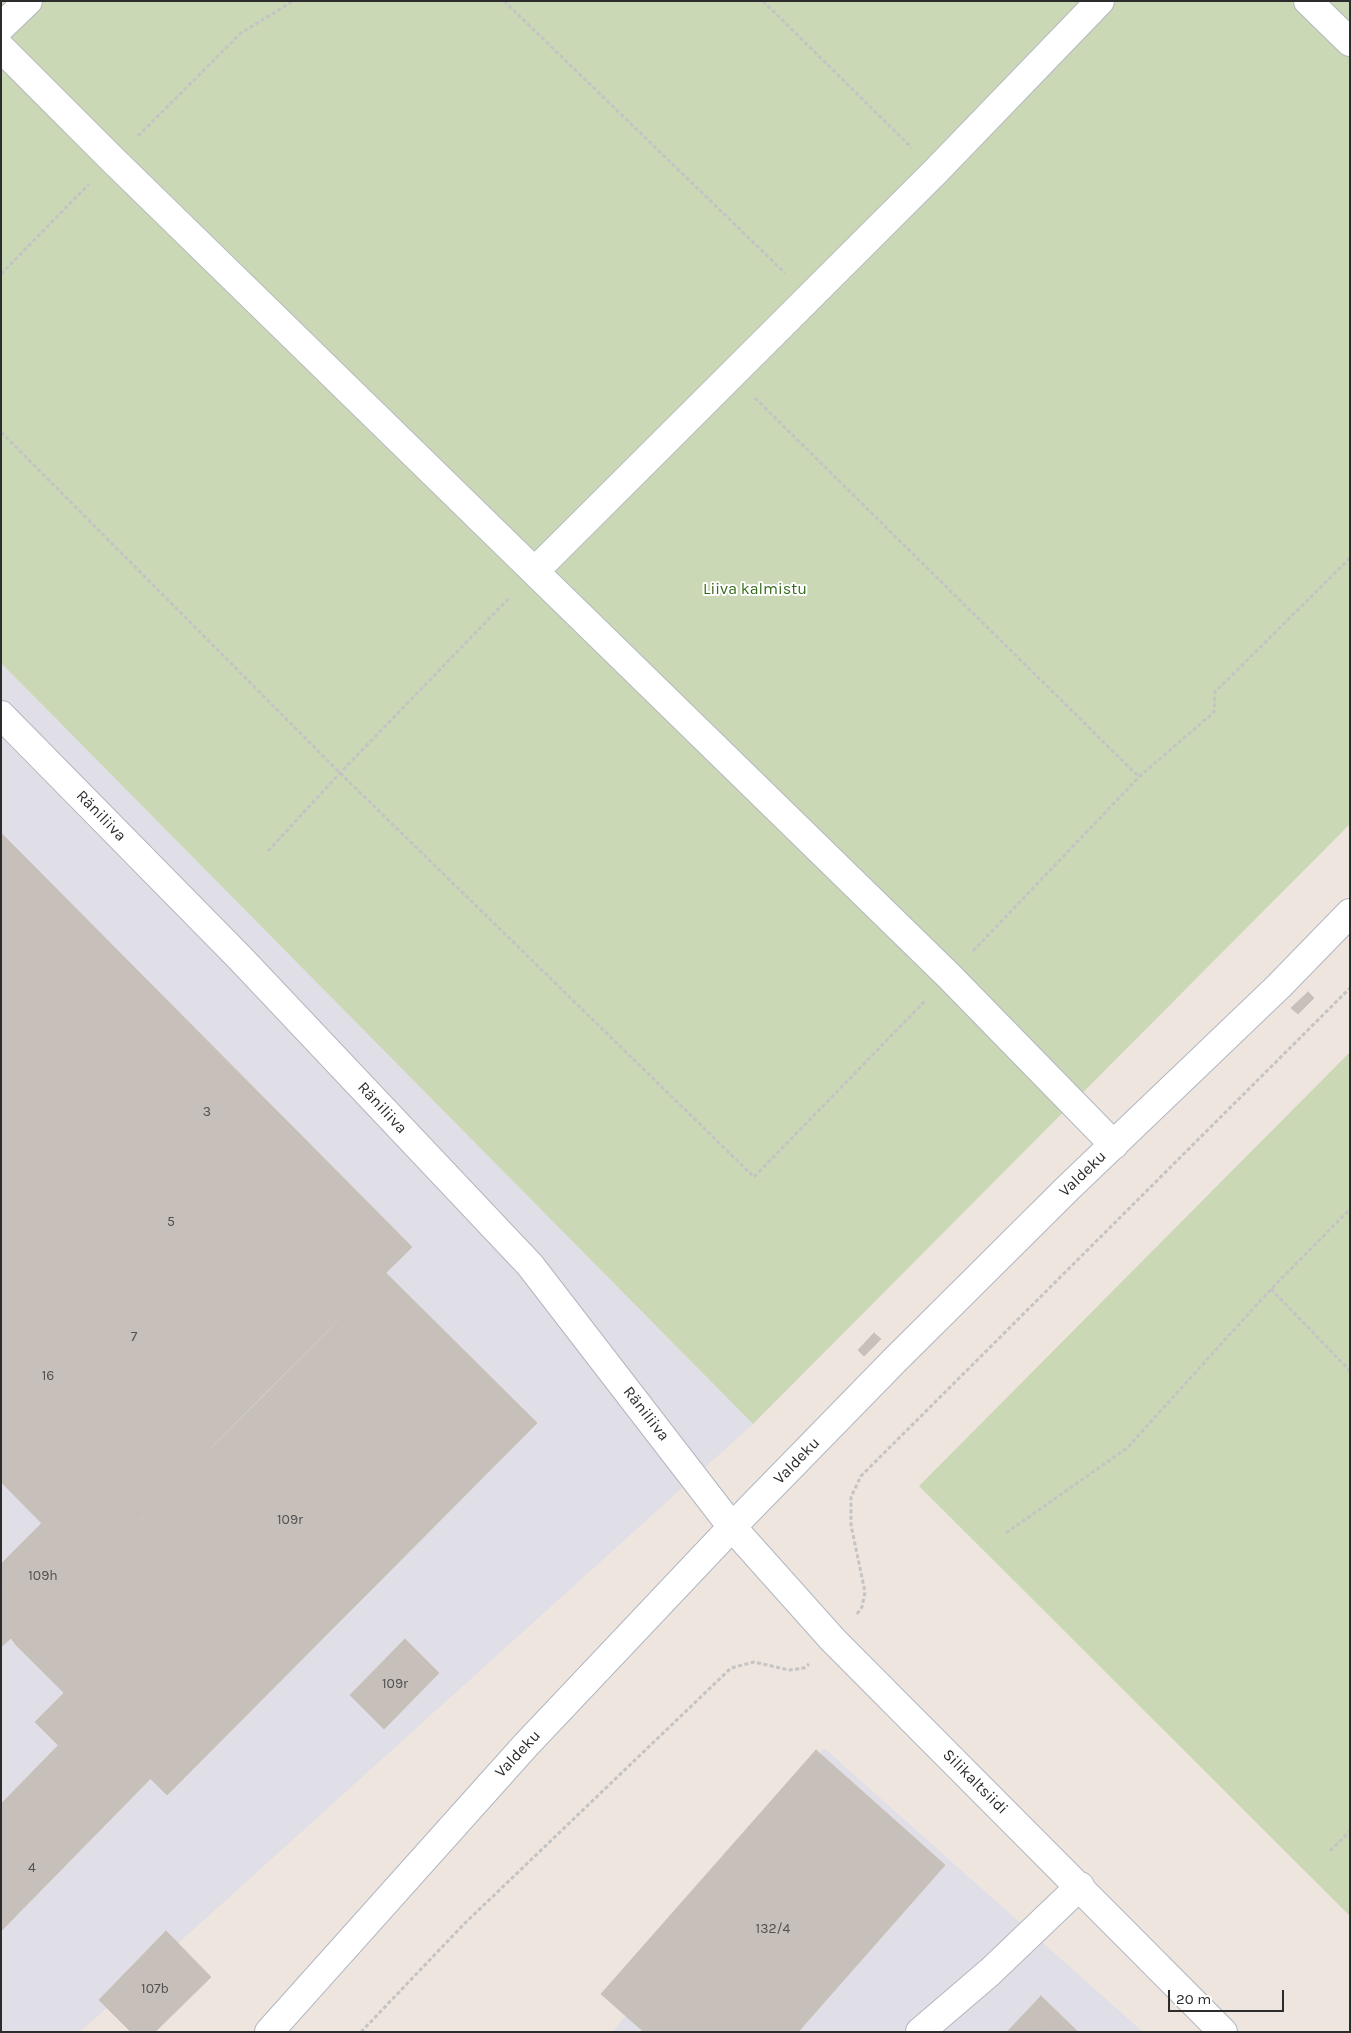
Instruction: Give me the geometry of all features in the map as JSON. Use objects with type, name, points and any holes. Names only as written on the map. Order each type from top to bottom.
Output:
[{"type":"street","points":[[1,27],[28,1]]},
{"type":"street","points":[[536,571],[936,171],[1100,1]]},
{"type":"street","points":[[1308,1],[1350,42]]},
{"type":"street","points":[[1,48],[113,160],[949,976],[1114,1145]]},
{"type":"street","name":"Räniliiva","points":[[1,715],[247,965],[530,1265],[732,1527]]},
{"type":"street","name":"Valdeku","points":[[269,2032],[526,1746],[732,1527],[901,1354],[1068,1188],[1279,986],[1350,913]]},
{"type":"street","name":"Silikaltsiidi","points":[[732,1527],[833,1640],[1080,1886],[1223,2032]]},
{"type":"street","points":[[920,2032],[990,1972],[1080,1886]]},
{"type":"path","points":[[1,274],[241,33],[294,1]]},
{"type":"path","points":[[504,1],[809,296]]},
{"type":"path","points":[[762,1],[936,171]]},
{"type":"path","points":[[732,374],[1139,777]]},
{"type":"path","points":[[1,432],[340,774]]},
{"type":"path","points":[[268,851],[536,571]]},
{"type":"path","points":[[856,1615],[862,1607],[865,1592],[852,1525],[851,1497],[861,1476],[1350,988]]},
{"type":"path","points":[[1006,1533],[1127,1448],[1271,1289],[1350,1209]]},
{"type":"path","points":[[1271,1289],[1350,1371]]},
{"type":"path","points":[[362,2032],[465,1923],[730,1668],[754,1662],[789,1670],[804,1668],[813,1660]]},
{"type":"path","points":[[1330,1851],[1350,1831]]},
{"type":"shaded area","points":[[1,663],[753,1424],[80,2032],[1,2032]]},
{"type":"shaded area","points":[[824,1748],[1143,2032],[613,2032]]},
{"type":"green space","name":"Liiva kalmistu","points":[[1,1],[1350,1],[1350,824],[753,1424],[1,663]]},
{"type":"green space","points":[[1350,1052],[1350,1916],[919,1486]]},
{"type":"building","points":[[1,833],[412,1247],[340,1318],[1,977]]},
{"type":"building","points":[[1,977],[340,1318],[266,1392],[1,1127]]},
{"type":"building","points":[[1308,992],[1314,998],[1298,1014],[1291,1008]]},
{"type":"building","points":[[1,1127],[266,1392],[189,1470],[1,1281]]},
{"type":"building","points":[[386,1273],[537,1423],[167,1795],[16,1645]]},
{"type":"building","points":[[1,1281],[189,1470],[89,1571],[1,1482]]},
{"type":"building","points":[[874,1333],[881,1339],[864,1356],[858,1350]]},
{"type":"building","points":[[42,1523],[89,1571],[40,1620],[1,1581],[1,1564]]},
{"type":"building","points":[[1,1581],[40,1620],[16,1645],[11,1638],[1,1647]]},
{"type":"building","points":[[405,1639],[439,1673],[384,1729],[350,1695]]},
{"type":"building","points":[[64,1693],[87,1716],[58,1745],[35,1722]]},
{"type":"building","points":[[87,1716],[151,1778],[1,1931],[1,1804]]},
{"type":"building","points":[[816,1750],[945,1865],[798,2032],[644,2032],[601,1994]]},
{"type":"building","points":[[166,1931],[211,1977],[155,2032],[131,2032],[99,2000]]},
{"type":"building","points":[[1041,1996],[1078,2032],[1008,2031]]}]
